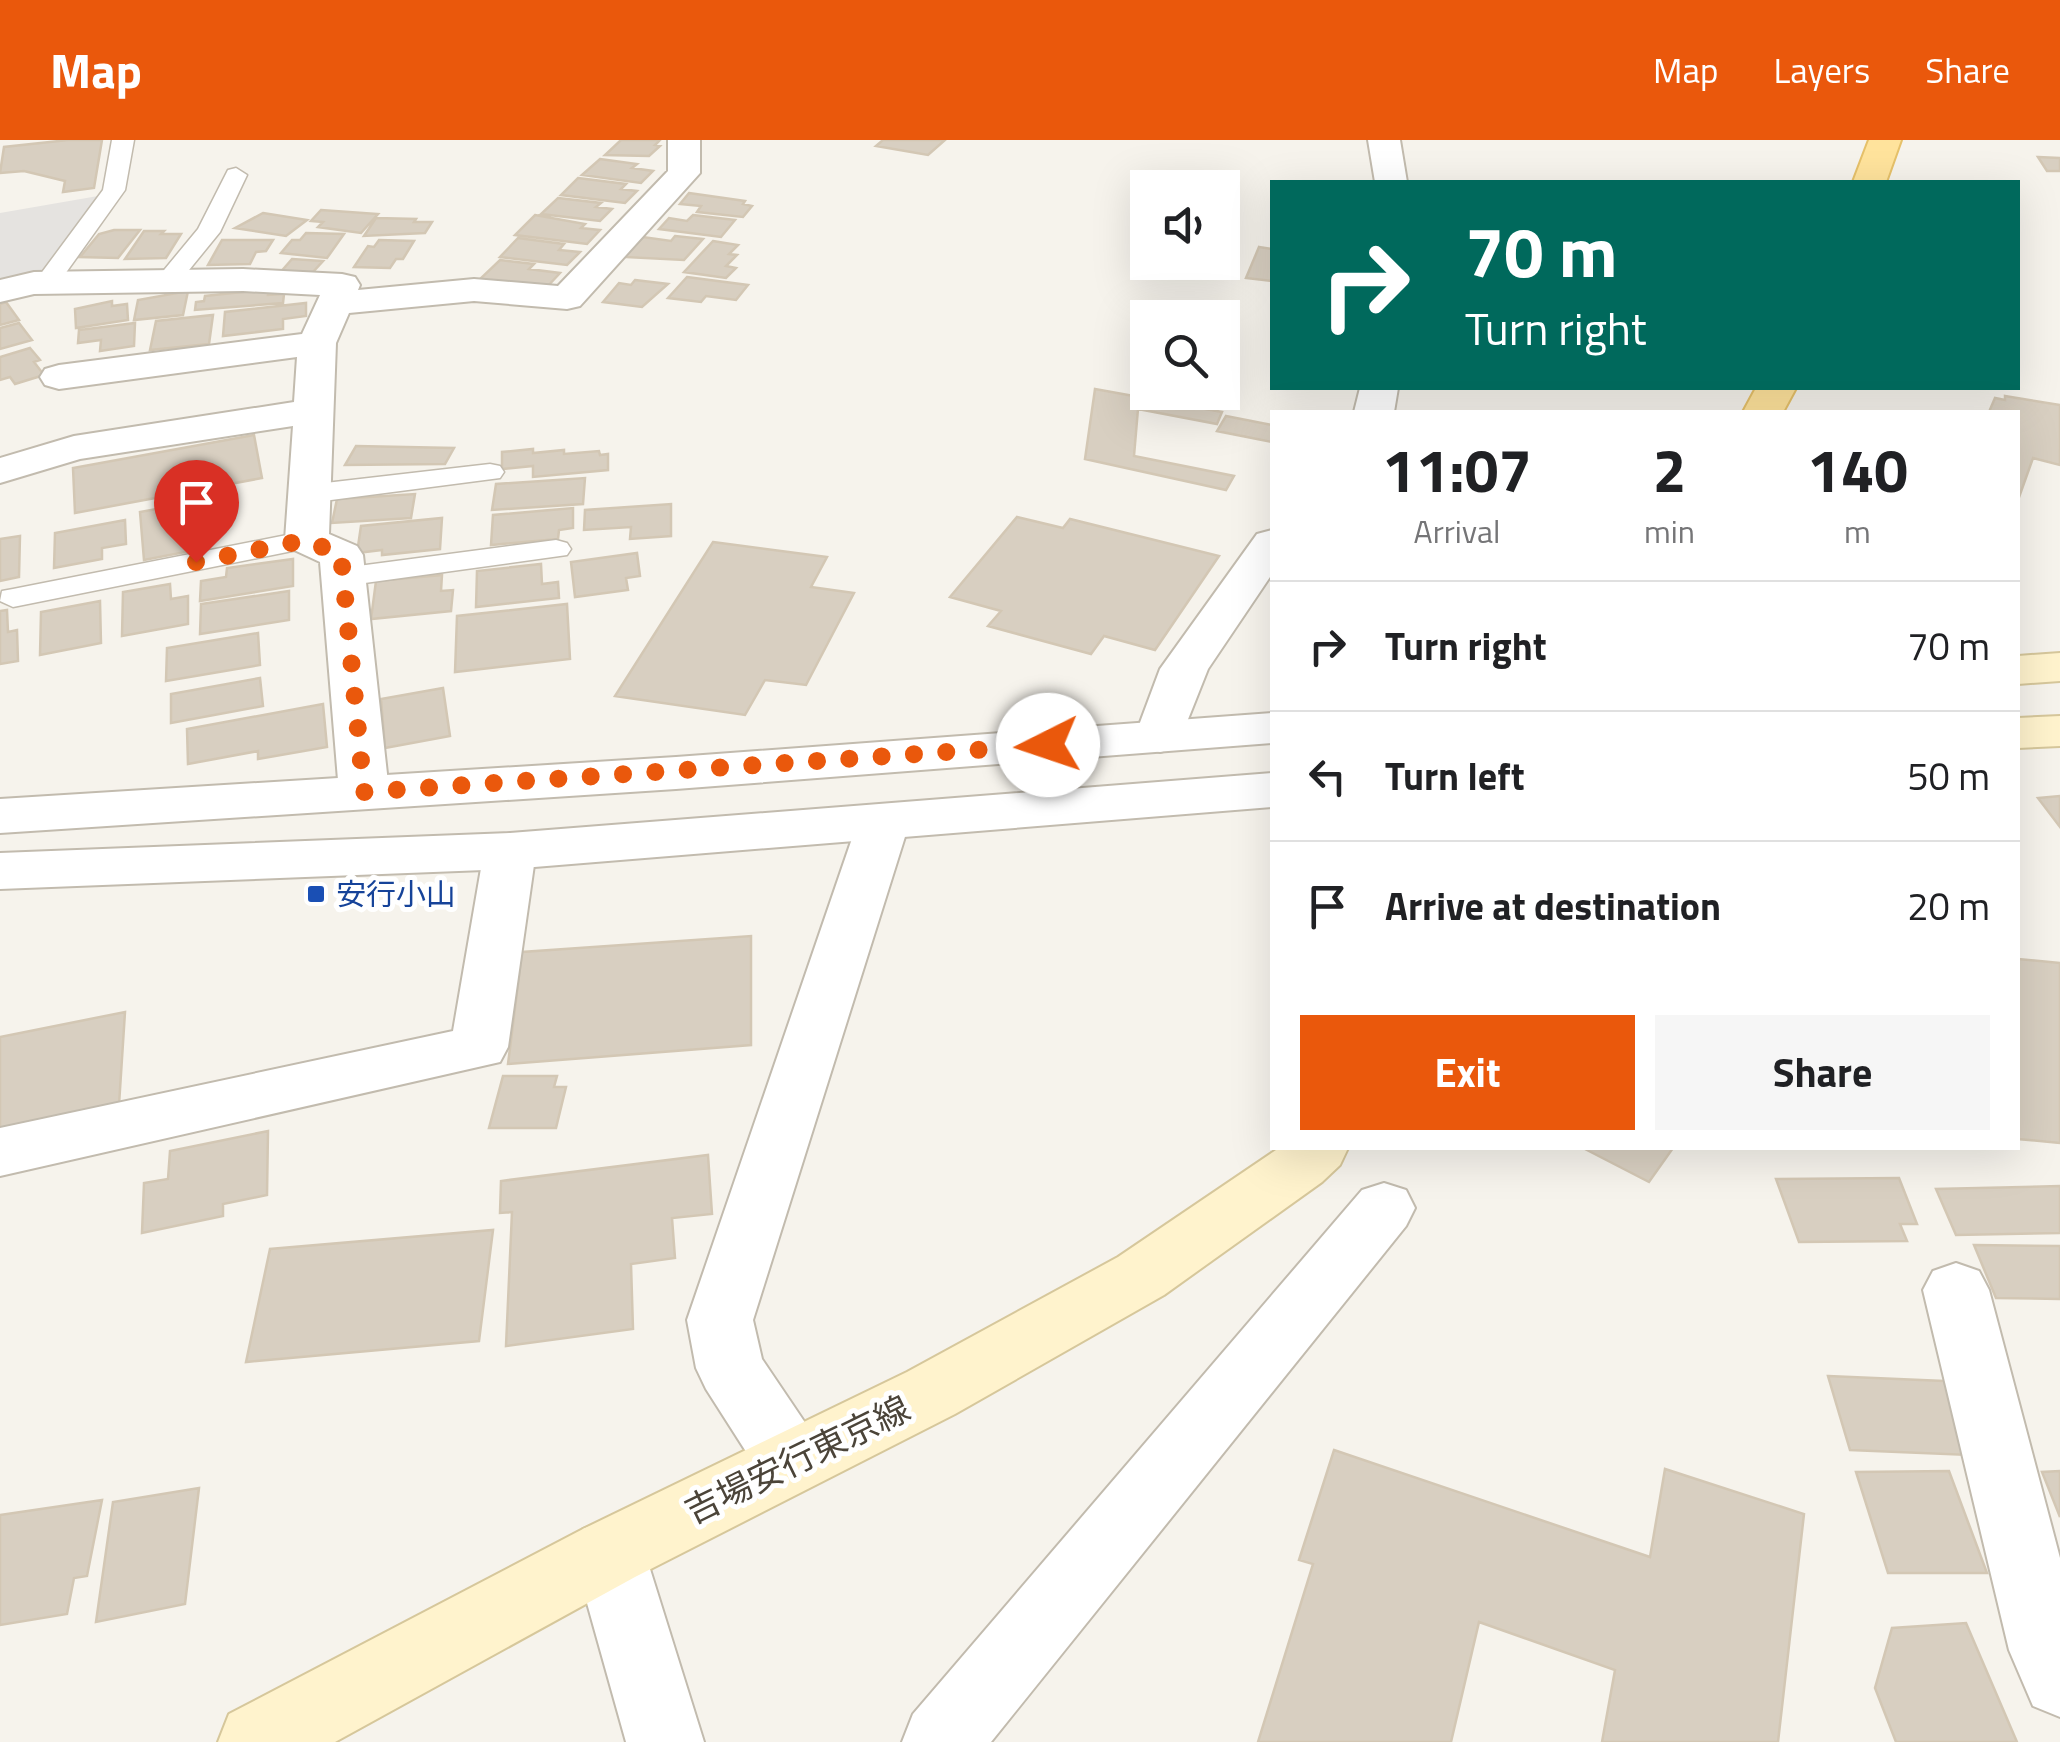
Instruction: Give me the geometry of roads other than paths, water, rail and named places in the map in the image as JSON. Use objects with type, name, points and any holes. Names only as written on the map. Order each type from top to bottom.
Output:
[{"type":"main road","points":[[1871,180],[1885,140]]},
{"type":"main road","points":[[2020,670],[2060,667]]},
{"type":"main road","points":[[2020,734],[2060,730]]},
{"type":"main road","name":"吉場安行東京線","points":[[257,1742],[610,1553],[931,1393],[1141,1276],[1316,1150]]},
{"type":"street","points":[[335,303],[474,290],[568,298],[684,173],[684,140]]},
{"type":"street","points":[[1384,140],[1392,180]]},
{"type":"street","points":[[0,292],[46,283],[168,280],[342,285],[317,343],[306,540],[341,555],[364,792]]},
{"type":"street","points":[[59,377],[317,343]]},
{"type":"street","points":[[0,471],[74,448],[311,411]]},
{"type":"street","points":[[1160,736],[1184,669],[1270,546]]},
{"type":"street","points":[[0,816],[1270,728]]},
{"type":"street","points":[[0,872],[510,851],[1270,790]]},
{"type":"street","points":[[790,1460],[730,1368],[720,1320],[883,824]]},
{"type":"street","points":[[0,1152],[479,1048],[510,851]]},
{"type":"street","points":[[941,1742],[1384,1208]]},
{"type":"street","points":[[1956,1290],[2056,1660]]},
{"type":"street","points":[[610,1553],[665,1742]]},
{"type":"lane","points":[[46,283],[114,190],[123,140]]},
{"type":"lane","points":[[168,280],[192,256],[219,214],[236,174]]},
{"type":"lane","points":[[308,494],[490,472]]},
{"type":"lane","points":[[13,598],[306,540]]},
{"type":"lane","points":[[343,576],[556,549]]},
{"type":"place","name":"安行小山","points":[[316,894]]}]
